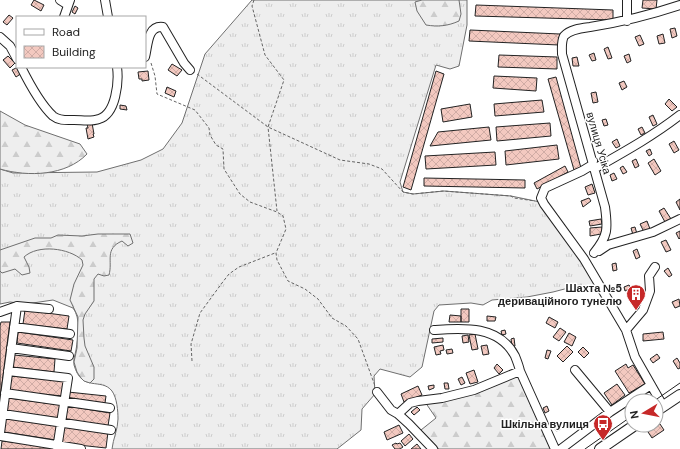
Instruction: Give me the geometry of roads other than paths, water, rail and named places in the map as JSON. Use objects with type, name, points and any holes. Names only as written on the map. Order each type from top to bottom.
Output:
[{"type":"main road","points":[[664,405],[680,394]]},
{"type":"main road","points":[[600,449],[624,433]]},
{"type":"street","points":[[60,0],[69,2],[64,16]]},
{"type":"street","points":[[105,0],[108,16]]},
{"type":"street","points":[[627,0],[626,21],[644,17],[680,5]]},
{"type":"street","name":"вулиця Усіка","points":[[594,253],[604,239],[607,222],[605,207],[562,54],[562,43],[564,36],[578,29],[626,21]]},
{"type":"street","points":[[146,53],[152,30],[156,27],[163,27],[184,63],[190,70]]},
{"type":"street","points":[[0,37],[14,46]]},
{"type":"street","points":[[22,68],[45,106],[54,117],[59,120],[90,121],[100,119],[107,115],[112,108],[117,68]]},
{"type":"street","points":[[654,393],[635,356],[626,330],[584,259],[541,198],[544,188],[634,146],[664,128],[680,115]]},
{"type":"street","points":[[584,259],[608,245],[653,232],[680,219]]},
{"type":"street","points":[[626,330],[643,310],[650,291],[649,276],[655,267]]},
{"type":"street","points":[[0,312],[17,306],[49,308]]},
{"type":"street","points":[[0,433],[17,306]]},
{"type":"street","points":[[14,327],[70,334]]},
{"type":"street","points":[[434,330],[471,329],[492,334],[502,340],[515,356],[520,371],[555,449]]},
{"type":"street","points":[[11,348],[68,356]]},
{"type":"street","points":[[575,370],[610,412]]},
{"type":"street","points":[[8,371],[68,378],[57,447]]},
{"type":"street","points":[[398,414],[410,403],[442,398],[474,390],[520,371]]},
{"type":"street","points":[[561,449],[610,412],[651,385]]},
{"type":"street","points":[[378,392],[391,410],[398,414],[433,449]]},
{"type":"street","points":[[5,393],[110,408]]},
{"type":"street","points":[[2,414],[111,430]]},
{"type":"street","points":[[0,436],[57,447],[81,449]]},
{"type":"tram line","points":[[664,394],[680,383]]},
{"type":"tram line","points":[[585,449],[624,422]]},
{"type":"place","name":"Шахта №5 дериваційного тунелю","points":[[636,311]]},
{"type":"place","name":"Шкільна вулиця","points":[[603,441]]}]
